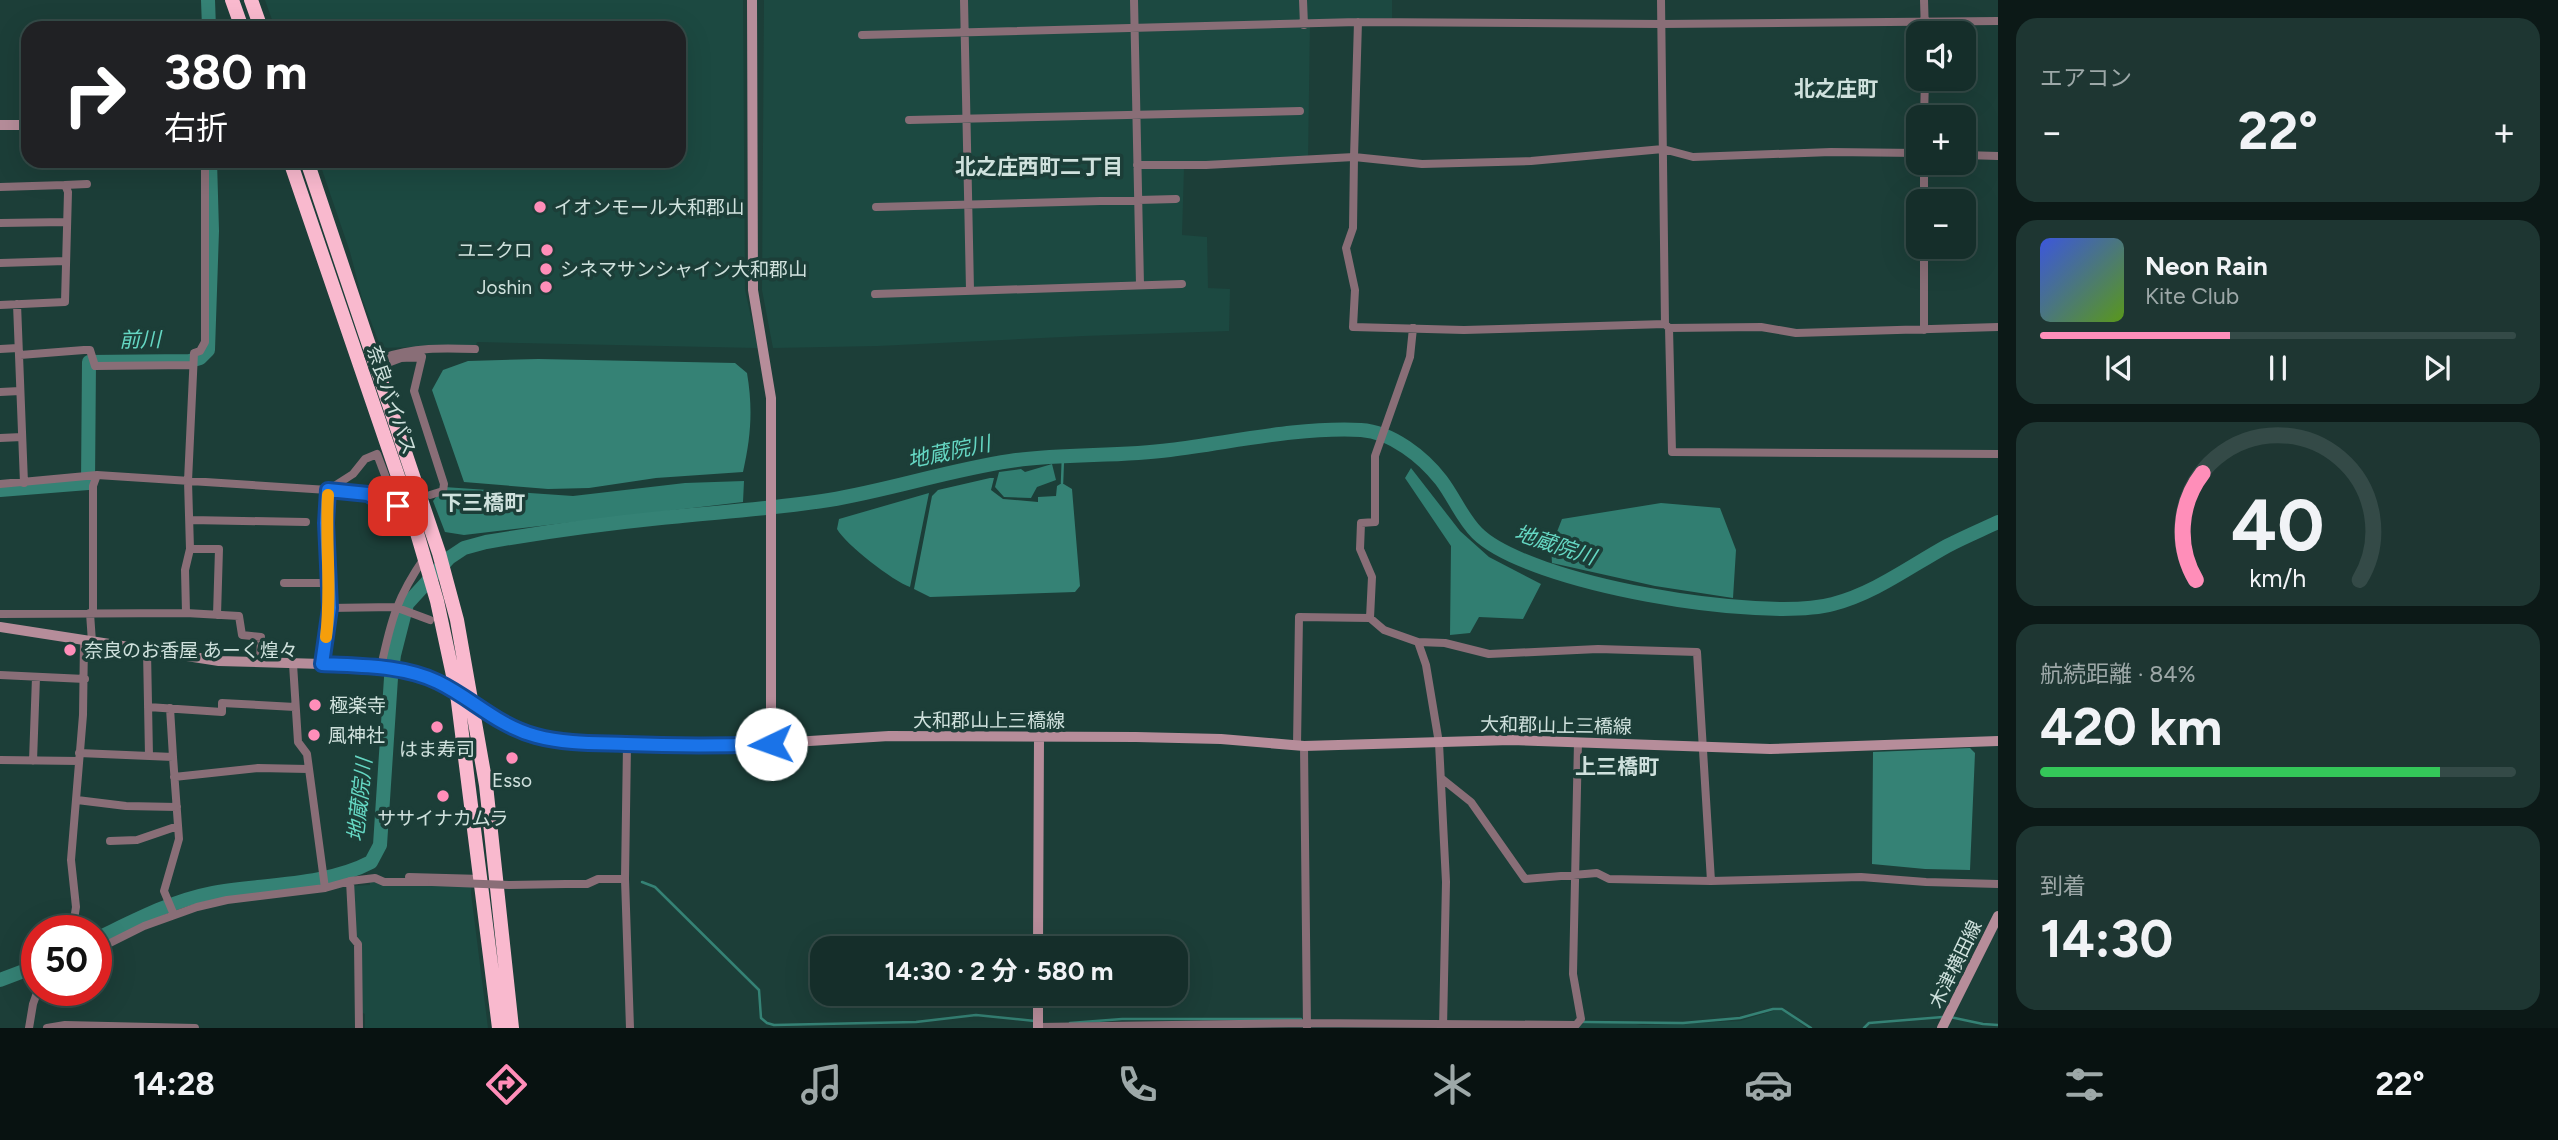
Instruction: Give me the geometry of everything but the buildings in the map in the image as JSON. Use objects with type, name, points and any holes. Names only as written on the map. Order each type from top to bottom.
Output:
[{"type":"highway","points":[[232,0],[240,21]]},
{"type":"highway","points":[[251,0],[258,21]]},
{"type":"highway","name":"奈良バイパス","points":[[292,168],[401,501],[426,561],[437,601],[457,694],[499,1028]]},
{"type":"highway","name":"奈良バイパス","points":[[309,168],[439,552],[448,586],[473,705],[486,785],[512,1028]]},
{"type":"main road","points":[[752,0],[753,290],[771,397],[771,744]]},
{"type":"main road","points":[[0,125],[21,125]]},
{"type":"main road","name":"大和郡山上三橋線","points":[[0,626],[219,661],[383,667],[401,670],[438,682],[508,725],[538,737],[565,741],[716,747],[889,736],[1158,737],[1300,745],[1511,740],[1782,749],[1998,741]]},
{"type":"main road","points":[[1038,936],[1039,738]]},
{"type":"main road","name":"木津横田線","points":[[1944,1026],[1998,916]]},
{"type":"main road","points":[[1038,1006],[1038,1024]]},
{"type":"street","points":[[964,0],[970,290]]},
{"type":"street","points":[[1134,0],[1140,285]]},
{"type":"street","points":[[1303,0],[1304,25]]},
{"type":"street","points":[[1661,0],[1672,452],[1998,454]]},
{"type":"street","points":[[1924,0],[1925,21]]},
{"type":"street","points":[[1976,21],[1998,21]]},
{"type":"street","points":[[862,35],[1359,22],[1906,22]]},
{"type":"street","points":[[1359,22],[1353,228],[1346,248],[1355,290],[1353,327],[1464,330],[1760,327],[1796,333],[1998,327]]},
{"type":"street","points":[[909,120],[1300,111]]},
{"type":"street","points":[[1138,165],[1206,165],[1354,157],[1422,164],[1531,161],[1663,149],[1693,157],[1831,152],[1906,153]]},
{"type":"street","points":[[1976,155],[1998,156]]},
{"type":"street","points":[[186,613],[185,570],[190,549],[188,481],[193,365],[194,353],[200,351],[205,342],[205,168]]},
{"type":"street","points":[[0,187],[87,184]]},
{"type":"street","points":[[0,305],[65,302],[68,192],[65,185]]},
{"type":"street","points":[[876,207],[1176,199]]},
{"type":"street","points":[[0,223],[67,222]]},
{"type":"street","points":[[1924,259],[1924,330]]},
{"type":"street","points":[[0,263],[66,261]]},
{"type":"street","points":[[875,294],[1182,284]]},
{"type":"street","points":[[17,304],[24,483]]},
{"type":"street","points":[[1370,618],[1372,576],[1360,549],[1361,523],[1375,522],[1375,456],[1410,357],[1413,328]]},
{"type":"street","points":[[0,349],[19,352],[90,351],[95,366],[193,365]]},
{"type":"street","points":[[430,495],[443,491],[444,484],[414,391],[422,357],[401,358],[385,364],[383,358],[402,351],[475,349]]},
{"type":"street","points":[[0,391],[20,391]]},
{"type":"street","points":[[0,438],[22,437]]},
{"type":"street","points":[[328,490],[353,474],[365,458],[377,454],[394,499],[401,501]]},
{"type":"street","points":[[0,484],[97,475],[368,494],[391,508],[401,501]]},
{"type":"street","points":[[75,915],[71,860],[91,613],[93,486],[97,475]]},
{"type":"street","points":[[322,664],[330,608],[327,583],[328,490]]},
{"type":"street","points":[[190,520],[306,522]]},
{"type":"street","points":[[190,549],[219,549],[217,615]]},
{"type":"street","points":[[383,667],[402,591],[426,561]]},
{"type":"street","points":[[284,583],[327,583]]},
{"type":"street","points":[[330,608],[398,608],[430,620]]},
{"type":"street","points":[[0,614],[239,615],[242,635],[261,637],[260,663]]},
{"type":"street","points":[[1307,1023],[1299,617],[1330,615],[1370,618],[1384,630],[1418,642],[1445,643],[1489,654],[1598,649],[1697,652],[1711,881]]},
{"type":"street","points":[[1418,642],[1426,665],[1439,743],[1446,882],[1443,1026]]},
{"type":"street","points":[[147,651],[149,756]]},
{"type":"street","points":[[293,664],[298,742],[307,754],[325,886]]},
{"type":"street","points":[[0,675],[85,679]]},
{"type":"street","points":[[33,761],[36,677]]},
{"type":"street","points":[[148,707],[222,712],[222,703],[295,707]]},
{"type":"street","points":[[170,708],[179,839],[164,891],[173,914]]},
{"type":"street","points":[[1038,1024],[1307,1023],[1443,1026],[1578,1022],[1573,974],[1578,742]]},
{"type":"street","points":[[627,744],[625,879],[630,1028]]},
{"type":"street","points":[[0,760],[173,757]]},
{"type":"street","points":[[174,777],[258,768],[308,769]]},
{"type":"street","points":[[1441,778],[1471,802],[1525,879],[1597,873],[1609,879],[1711,881],[1861,877],[1998,884]]},
{"type":"street","points":[[77,800],[126,806],[177,807]]},
{"type":"street","points":[[110,841],[137,840],[178,826]]},
{"type":"street","points":[[112,942],[173,914],[227,900],[375,878],[432,876],[482,879]]},
{"type":"street","points":[[375,878],[384,883],[509,885],[587,884],[598,879],[625,879]]},
{"type":"street","points":[[350,881],[353,938],[358,944],[359,1028]]},
{"type":"street","points":[[29,1028],[33,1006]]},
{"type":"street","points":[[47,1028],[65,1025],[195,1028]]},
{"type":"shaded area","name":"イオンモール大和郡山","points":[[265,0],[743,0],[745,290],[758,348],[477,342],[476,345],[381,348],[362,298],[350,252],[321,168],[686,168],[686,21],[272,21]]},
{"type":"shaded area","points":[[764,0],[1392,0],[1392,18],[1310,20],[1308,162],[1184,168],[1182,235],[1207,237],[1208,288],[1230,289],[1229,331],[773,348],[762,290]]},
{"type":"shaded area","points":[[538,359],[735,363],[747,373],[750,398],[748,447],[743,472],[656,478],[589,488],[548,489],[464,482],[432,390],[443,370],[468,361]]},
{"type":"shaded area","points":[[1052,464],[1056,480],[1037,487],[1031,498],[1004,497],[995,487],[999,472],[1021,469],[1025,472]]},
{"type":"shaded area","points":[[1411,468],[1460,531],[1489,557],[1541,584],[1523,619],[1479,617],[1470,633],[1450,635],[1451,546],[1405,478]]},
{"type":"shaded area","points":[[994,478],[991,490],[1003,499],[1038,502],[1038,497],[1056,496],[1057,486],[1062,483],[1072,489],[1080,586],[1075,592],[930,597],[914,589],[932,496],[938,490]]},
{"type":"shaded area","points":[[744,481],[743,502],[464,535],[445,532],[433,501],[444,487],[573,496],[685,483]]},
{"type":"shaded area","points":[[929,493],[910,587],[870,562],[837,529],[839,519]]},
{"type":"shaded area","points":[[1661,503],[1720,508],[1736,550],[1733,598],[1655,586],[1552,563],[1551,547],[1562,519]]},
{"type":"shaded area","points":[[1970,748],[1975,753],[1970,870],[1872,864],[1873,752]]},
{"type":"shaded area","points":[[370,880],[472,881],[471,893],[488,1028],[365,1028],[354,938],[352,886],[370,885]]},
{"type":"shaded area","points":[[1773,1011],[1785,1011],[1806,1028],[1573,1028],[1583,1024],[1625,1022],[1642,1025],[1740,1021]]},
{"type":"waterway","name":"前川","points":[[208,0],[209,21]]},
{"type":"waterway","name":"前川","points":[[0,490],[88,483],[89,362],[190,361],[200,358],[208,350],[212,231],[210,168]]},
{"type":"waterway","name":"地蔵院川","points":[[112,931],[182,901],[212,893],[334,876],[371,862],[380,845],[391,678],[407,604],[449,558],[464,548],[486,542],[617,523],[829,500],[1010,461],[1150,452],[1289,433],[1337,430],[1373,432],[1406,447],[1441,480],[1477,533],[1504,551],[1544,568],[1594,583],[1703,603],[1755,608],[1800,608],[1833,604],[1878,586],[1947,546],[1998,522]]},
{"type":"waterway","points":[[1062,483],[1063,457]]},
{"type":"waterway","points":[[642,882],[655,887],[759,990],[761,1018],[767,1023],[916,1022],[976,1015],[1035,1021]]},
{"type":"waterway","name":"地蔵院川","points":[[0,980],[21,972]]},
{"type":"waterway","points":[[1581,1022],[1683,1023],[1740,1018],[1782,1009],[1811,1028]]},
{"type":"waterway","points":[[1864,1028],[1869,1023],[1943,1017]]},
{"type":"waterway","points":[[1950,1017],[1998,1025]]},
{"type":"waterway","points":[[1070,1023],[1122,1019],[1301,1019]]},
{"type":"slow traffic","points":[[326,637],[330,608],[327,583],[328,495]]},
{"type":"place","name":"イオンモール大和郡山","points":[[540,207]]},
{"type":"place","name":"ユニクロ","points":[[547,250]]},
{"type":"place","name":"シネマサンシャイン大和郡山","points":[[546,269]]},
{"type":"place","name":"Joshin","points":[[546,287]]},
{"type":"place","name":"奈良のお香屋 あーく煌々","points":[[70,650]]},
{"type":"place","name":"極楽寺","points":[[315,705]]},
{"type":"place","name":"はま寿司","points":[[437,727]]},
{"type":"place","name":"風神社","points":[[314,735]]},
{"type":"place","name":"Esso","points":[[512,758]]},
{"type":"place","name":"ササイナカムラ","points":[[443,796]]},
{"type":"district","name":"北之庄町","points":[[1836,89]]},
{"type":"district","name":"北之庄西町二丁目","points":[[1039,167]]},
{"type":"district","name":"下三橋町","points":[[483,503]]},
{"type":"district","name":"上三橋町","points":[[1617,767]]},
{"type":"route","points":[[398,506],[391,508],[368,494],[328,490],[327,583],[330,608],[322,664],[382,667],[418,674],[438,682],[498,720],[538,737],[608,744],[716,747],[771,744]]}]
